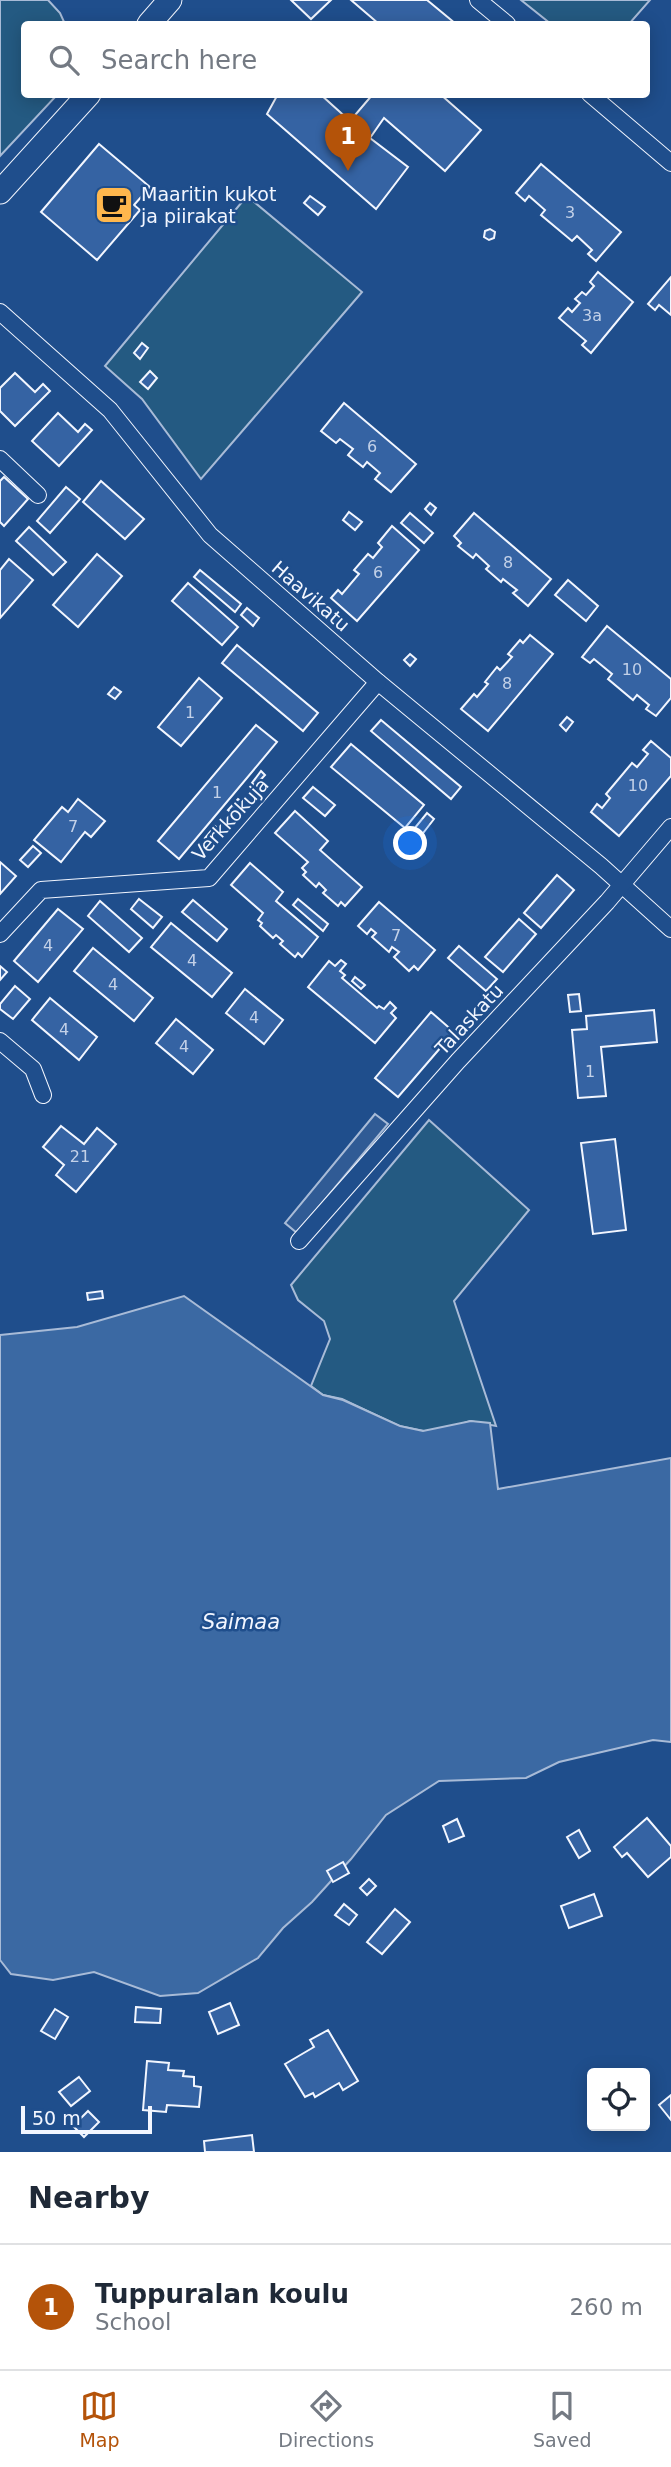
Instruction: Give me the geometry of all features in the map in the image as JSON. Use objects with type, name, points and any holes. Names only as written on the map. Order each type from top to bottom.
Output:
[{"type":"street","points":[[152,21],[170,0]]},
{"type":"street","points":[[478,0],[504,21]]},
{"type":"street","points":[[0,192],[85,98]]},
{"type":"street","points":[[595,98],[671,163]]},
{"type":"street","name":"Haavikatu","points":[[0,312],[110,410],[210,536],[378,682],[671,929]]},
{"type":"street","points":[[0,459],[38,495]]},
{"type":"street","name":"Verkkokuja","points":[[0,934],[41,890],[209,878],[378,682]]},
{"type":"street","name":"Talaskatu","points":[[299,1241],[458,1061],[622,885],[671,827]]},
{"type":"street","points":[[0,1041],[33,1069],[43,1095]]},
{"type":"shaded area","points":[[0,0],[48,0],[64,21],[21,21],[21,98],[54,98],[0,156]]},
{"type":"shaded area","points":[[521,0],[650,0],[632,21],[547,21]]},
{"type":"shaded area","points":[[247,196],[362,292],[201,479],[142,399],[105,366]]},
{"type":"shaded area","points":[[375,1114],[388,1124],[297,1233],[285,1223]]},
{"type":"shaded area","points":[[429,1120],[529,1210],[454,1301],[496,1426],[470,1421],[443,1430],[424,1431],[399,1426],[342,1399],[323,1395],[311,1386],[330,1339],[324,1321],[298,1300],[291,1285]]},
{"type":"water","name":"Saimaa","points":[[184,1296],[323,1395],[343,1400],[400,1426],[423,1431],[471,1421],[490,1423],[498,1489],[671,1458],[671,1742],[653,1740],[559,1762],[526,1778],[439,1781],[386,1815],[351,1859],[312,1902],[283,1928],[258,1958],[198,1993],[160,1996],[94,1972],[53,1980],[11,1974],[0,1960],[0,1335],[77,1327]]},
{"type":"building","points":[[291,0],[331,0],[311,19]]},
{"type":"building","points":[[351,0],[427,0],[452,21],[376,21]]},
{"type":"building","points":[[276,98],[324,98],[350,121],[370,98],[445,98],[481,130],[445,171],[384,118],[370,138],[408,167],[376,209],[267,114]]},
{"type":"building","points":[[99,144],[150,187],[134,205],[140,210],[97,260],[41,212]]},
{"type":"building","points":[[541,164],[621,232],[596,261],[588,254],[592,250],[577,236],[572,241],[541,215],[545,210],[529,196],[525,201],[516,193]]},
{"type":"building","points":[[310,196],[325,207],[318,215],[304,203]]},
{"type":"building","points":[[490,229],[495,232],[494,238],[489,240],[484,237],[485,231]]},
{"type":"building","points":[[598,272],[633,302],[591,353],[582,345],[586,341],[559,318],[568,308],[572,312],[580,303],[575,299],[582,292],[586,295],[594,286],[590,282]]},
{"type":"building","points":[[671,277],[671,315],[659,305],[655,310],[648,304]]},
{"type":"building","points":[[142,343],[148,348],[140,359],[134,353]]},
{"type":"building","points":[[150,371],[157,378],[148,389],[140,382]]},
{"type":"building","points":[[15,373],[35,392],[43,384],[50,391],[15,426],[0,411],[0,388]]},
{"type":"building","points":[[344,403],[416,464],[391,492],[375,479],[380,473],[367,462],[363,467],[348,455],[353,449],[340,439],[336,443],[321,431]]},
{"type":"building","points":[[58,413],[78,432],[85,424],[92,430],[59,466],[32,441]]},
{"type":"building","points":[[4,477],[28,499],[4,526],[0,522],[0,481]]},
{"type":"building","points":[[101,481],[144,519],[125,539],[83,502]]},
{"type":"building","points":[[66,487],[80,499],[50,533],[37,521]]},
{"type":"building","points":[[430,503],[436,508],[431,515],[425,509]]},
{"type":"building","points":[[349,512],[362,522],[355,530],[343,520]]},
{"type":"building","points":[[410,513],[433,533],[424,543],[401,523]]},
{"type":"building","points":[[474,513],[551,579],[528,606],[513,593],[517,590],[503,579],[501,582],[486,569],[489,566],[476,554],[473,558],[458,546],[461,543],[454,536]]},
{"type":"building","points":[[392,526],[419,550],[357,621],[331,598],[338,590],[342,594],[359,574],[354,570],[368,554],[373,558],[382,547],[378,543]]},
{"type":"building","points":[[29,527],[66,562],[53,575],[16,541]]},
{"type":"building","points":[[97,554],[122,576],[78,627],[53,605]]},
{"type":"building","points":[[9,559],[33,580],[0,618],[0,570]]},
{"type":"building","points":[[200,570],[241,604],[235,612],[194,577]]},
{"type":"building","points":[[568,580],[598,606],[586,621],[555,595]]},
{"type":"building","points":[[188,583],[238,627],[222,645],[172,601]]},
{"type":"building","points":[[247,608],[259,618],[253,626],[241,615]]},
{"type":"building","points":[[607,626],[671,679],[671,698],[656,716],[646,709],[649,705],[637,695],[633,700],[608,679],[612,674],[594,659],[590,663],[582,657]]},
{"type":"building","points":[[530,635],[553,654],[488,731],[461,709],[474,694],[477,697],[497,667],[500,670],[512,657],[508,654],[520,640],[523,643]]},
{"type":"building","points":[[237,645],[318,713],[303,731],[222,663]]},
{"type":"building","points":[[410,654],[416,659],[410,666],[404,660]]},
{"type":"building","points":[[199,678],[222,698],[181,746],[158,727]]},
{"type":"building","points":[[114,687],[121,692],[115,699],[108,694]]},
{"type":"building","points":[[567,717],[573,722],[566,731],[560,725]]},
{"type":"building","points":[[381,720],[461,787],[451,799],[371,731]]},
{"type":"building","points":[[256,725],[277,742],[179,859],[158,841]]},
{"type":"building","points":[[651,741],[671,758],[671,776],[619,836],[591,812],[597,804],[602,808],[610,798],[606,794],[632,763],[637,767],[648,754],[643,750]]},
{"type":"building","points":[[351,744],[424,805],[405,828],[331,767]]},
{"type":"building","points":[[261,771],[265,775],[255,786],[252,783]]},
{"type":"building","points":[[313,787],[335,805],[325,816],[303,798]]},
{"type":"building","points":[[78,799],[105,821],[91,837],[85,832],[61,862],[34,840],[62,807],[68,812]]},
{"type":"building","points":[[238,799],[242,802],[232,813],[228,810]]},
{"type":"building","points":[[295,811],[328,841],[320,850],[362,887],[345,906],[341,902],[338,906],[323,893],[326,890],[319,883],[316,887],[303,875],[306,872],[302,868],[308,862],[275,833]]},
{"type":"building","points":[[427,813],[434,819],[413,846],[405,840]]},
{"type":"building","points":[[215,826],[219,829],[209,841],[205,838]]},
{"type":"building","points":[[33,846],[41,853],[28,867],[20,860]]},
{"type":"building","points":[[0,862],[16,876],[0,894]]},
{"type":"building","points":[[250,863],[283,892],[276,901],[318,937],[302,957],[298,953],[295,957],[280,944],[283,941],[276,935],[273,938],[260,926],[262,923],[258,920],[263,913],[231,885]]},
{"type":"building","points":[[557,875],[574,890],[541,928],[524,913]]},
{"type":"building","points":[[139,899],[162,917],[153,928],[131,909]]},
{"type":"building","points":[[298,899],[328,924],[323,931],[293,905]]},
{"type":"building","points":[[193,900],[227,929],[217,941],[182,912]]},
{"type":"building","points":[[100,901],[142,938],[129,952],[88,916]]},
{"type":"building","points":[[379,902],[435,950],[418,970],[414,966],[409,971],[394,957],[399,952],[392,947],[389,952],[372,937],[376,933],[371,929],[367,934],[358,926]]},
{"type":"building","points":[[58,909],[83,929],[38,982],[14,961]]},
{"type":"building","points":[[519,919],[536,934],[503,972],[485,957]]},
{"type":"building","points":[[171,923],[232,973],[212,997],[151,947]]},
{"type":"building","points":[[459,946],[497,979],[486,991],[448,958]]},
{"type":"building","points":[[93,948],[153,998],[134,1021],[74,971]]},
{"type":"building","points":[[341,960],[346,964],[340,971],[345,975],[342,978],[377,1008],[379,1006],[384,1009],[390,1002],[396,1008],[391,1013],[396,1018],[375,1043],[308,987],[329,961],[335,966]]},
{"type":"building","points":[[0,966],[7,972],[0,980]]},
{"type":"building","points":[[355,977],[365,985],[361,989],[352,981]]},
{"type":"building","points":[[15,986],[30,999],[13,1019],[0,1009],[0,1004]]},
{"type":"building","points":[[245,989],[283,1020],[264,1044],[226,1013]]},
{"type":"building","points":[[579,994],[581,1011],[570,1012],[568,995]]},
{"type":"building","points":[[50,998],[97,1037],[79,1060],[32,1020]]},
{"type":"building","points":[[654,1010],[657,1042],[601,1047],[606,1096],[578,1098],[572,1030],[587,1029],[586,1016]]},
{"type":"building","points":[[431,1012],[454,1032],[398,1097],[375,1078]]},
{"type":"building","points":[[176,1019],[213,1050],[193,1074],[156,1043]]},
{"type":"building","points":[[61,1126],[84,1144],[97,1128],[116,1144],[76,1192],[56,1175],[64,1165],[43,1147]]},
{"type":"building","points":[[615,1139],[626,1230],[593,1234],[581,1143]]},
{"type":"building","points":[[102,1291],[103,1298],[88,1300],[87,1293]]},
{"type":"building","points":[[647,1818],[671,1846],[671,1857],[648,1877],[627,1853],[622,1857],[614,1847]]},
{"type":"building","points":[[457,1819],[464,1836],[449,1842],[443,1826]]},
{"type":"building","points":[[579,1830],[590,1851],[579,1858],[567,1837]]},
{"type":"building","points":[[343,1862],[349,1873],[333,1882],[327,1871]]},
{"type":"building","points":[[369,1879],[376,1886],[367,1895],[360,1888]]},
{"type":"building","points":[[594,1894],[602,1916],[569,1928],[561,1906]]},
{"type":"building","points":[[344,1904],[357,1915],[349,1925],[335,1915]]},
{"type":"building","points":[[395,1909],[410,1922],[382,1954],[367,1942]]},
{"type":"building","points":[[230,2003],[239,2025],[218,2034],[209,2012]]},
{"type":"building","points":[[136,2007],[161,2009],[160,2023],[135,2022]]},
{"type":"building","points":[[55,2009],[68,2017],[55,2039],[41,2031]]},
{"type":"building","points":[[328,2030],[358,2081],[343,2090],[339,2083],[315,2097],[313,2093],[305,2097],[285,2064],[314,2047],[310,2040]]},
{"type":"building","points":[[147,2061],[169,2063],[168,2070],[184,2071],[183,2076],[194,2077],[194,2086],[201,2087],[199,2107],[167,2105],[166,2112],[143,2110]]},
{"type":"building","points":[[79,2077],[90,2091],[71,2106],[59,2092]]},
{"type":"building","points":[[671,2095],[671,2120],[659,2105]]},
{"type":"building","points":[[88,2111],[99,2122],[84,2137],[73,2126]]},
{"type":"building","points":[[252,2135],[254,2152],[205,2152],[204,2141]]},
{"type":"place","name":"Tuppuralan koulu","points":[[348,171]]},
{"type":"place","name":"Maaritin kukot ja piirakat","points":[[114,205]]}]
